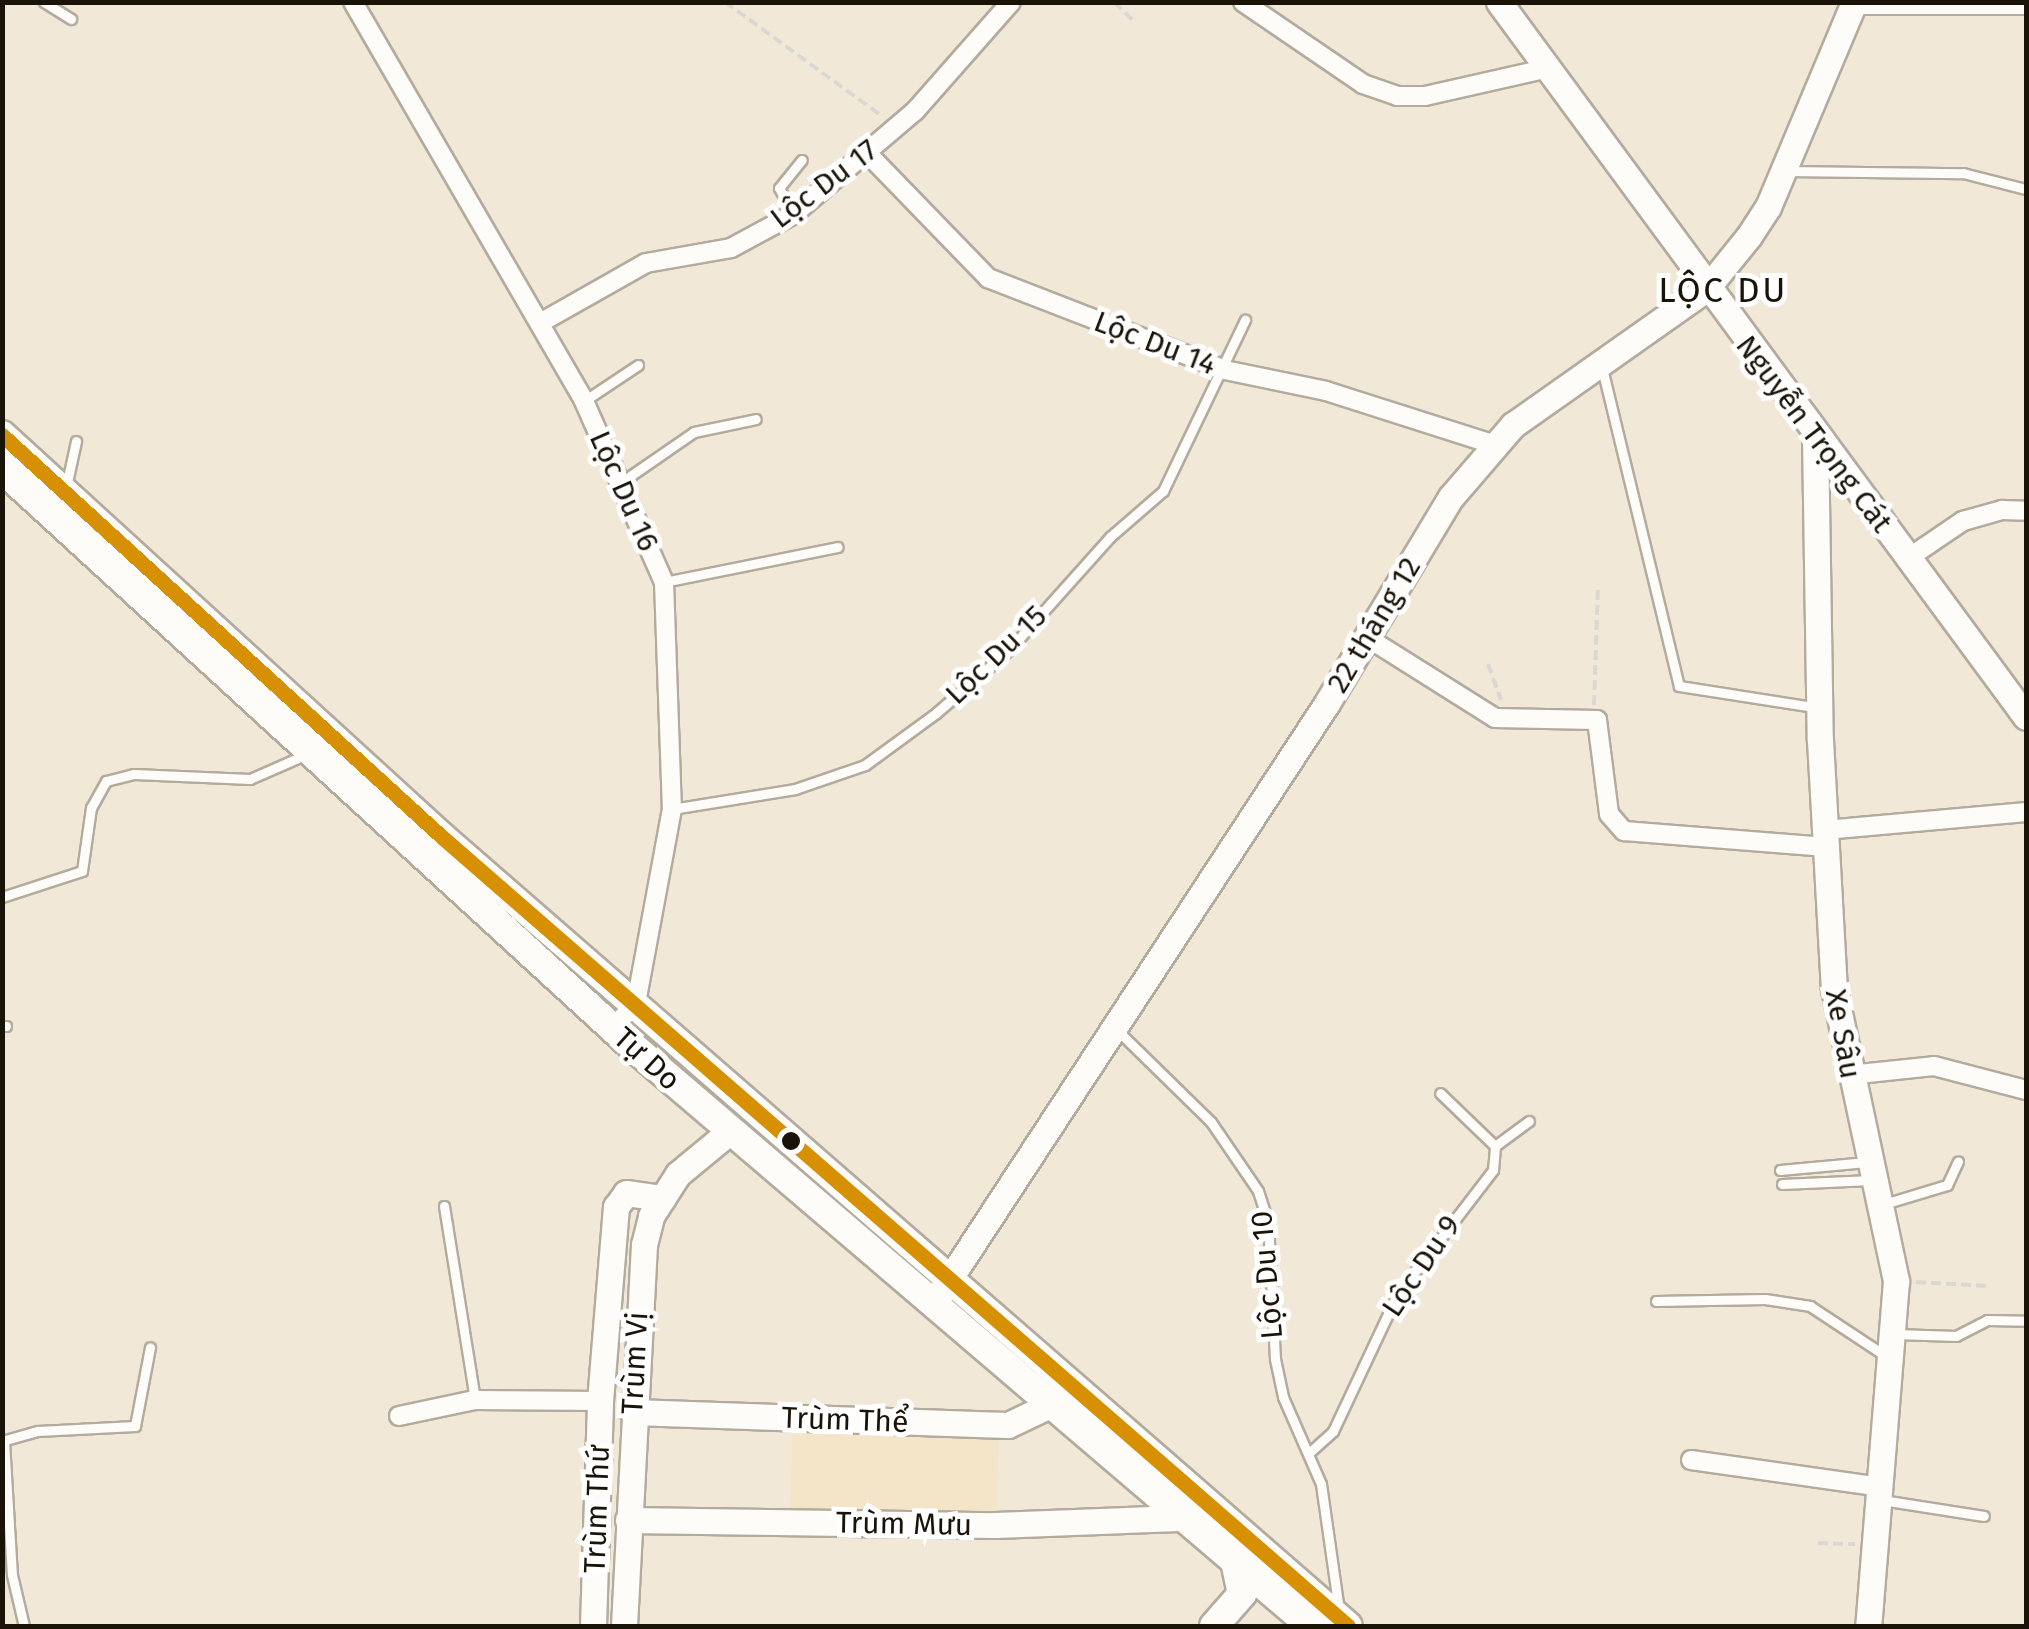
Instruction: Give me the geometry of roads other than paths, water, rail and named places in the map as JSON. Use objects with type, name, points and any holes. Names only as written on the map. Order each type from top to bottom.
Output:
[{"type":"main road","name":"Tự Do","points":[[2,435],[636,1004],[942,1291],[1052,1404],[1180,1518],[1311,1626]]},
{"type":"main road","name":"Tự Do","points":[[2,469],[729,1132],[942,1291],[1344,1623]]},
{"type":"main road","points":[[1214,1626],[1242,1594],[1234,1560]]},
{"type":"street","name":"Lộc Du 16","points":[[353,2],[584,400],[664,582],[672,810],[636,1004]]},
{"type":"street","points":[[1244,2],[1362,84],[1397,96],[1425,96],[1549,68]]},
{"type":"street","name":"Nguyễn Trọng Cát","points":[[1498,2],[1814,436],[2026,718]]},
{"type":"street","name":"Lộc Du 17","points":[[540,324],[646,262],[731,248],[794,214],[898,128],[1007,4]]},
{"type":"street","name":"22 tháng 12","points":[[942,1291],[1368,638],[1451,497],[1492,444],[1707,288],[1768,207],[1851,6]]},
{"type":"street","name":"Lộc Du 14","points":[[868,154],[988,278],[1225,370],[1326,391],[1492,444]]},
{"type":"street","name":"Xe Sâu","points":[[1814,436],[1819,708],[1834,988],[1849,1075],[1896,1281],[1868,1626]]},
{"type":"street","points":[[1908,559],[1964,521],[2026,511]]},
{"type":"street","points":[[1368,638],[1504,719],[1597,720],[1614,825],[1826,839],[2026,812]]},
{"type":"street","points":[[612,1028],[636,1004]]},
{"type":"street","points":[[1849,1075],[1934,1066],[2026,1090]]},
{"type":"street","name":"Trùm Vị","points":[[624,1626],[632,1412],[644,1245],[663,1198],[678,1174],[729,1132]]},
{"type":"street","name":"Trùm Thứ","points":[[593,1626],[600,1401],[616,1207],[626,1193],[663,1198]]},
{"type":"street","points":[[399,1416],[475,1400],[600,1401]]},
{"type":"street","name":"Trùm Thể","points":[[632,1412],[1008,1425],[1052,1404]]},
{"type":"street","points":[[1691,1460],[1880,1493]]},
{"type":"street","name":"Trùm Mưu","points":[[628,1520],[995,1525],[1180,1518]]},
{"type":"lane","points":[[44,2],[71,19]]},
{"type":"lane","points":[[1851,6],[2026,9]]},
{"type":"lane","points":[[794,214],[780,188],[802,160]]},
{"type":"lane","points":[[1784,171],[1964,173],[2026,189]]},
{"type":"lane","name":"Lộc Du 15","points":[[672,810],[795,789],[865,765],[936,713],[1009,650],[1110,538],[1163,491],[1225,370],[1245,320]]},
{"type":"lane","points":[[584,400],[638,365]]},
{"type":"lane","points":[[1601,365],[1678,686],[1819,708]]},
{"type":"lane","points":[[620,482],[694,432],[756,418]]},
{"type":"lane","points":[[64,492],[76,440]]},
{"type":"lane","points":[[664,582],[836,547]]},
{"type":"lane","points":[[2,896],[82,871],[92,808],[106,781],[134,774],[250,779],[310,752]]},
{"type":"lane","name":"Lộc Du 10","points":[[1113,1026],[1210,1122],[1258,1191],[1268,1220],[1269,1324],[1279,1378],[1310,1452],[1334,1546],[1344,1623]]},
{"type":"lane","points":[[1440,1094],[1494,1146],[1529,1121]]},
{"type":"lane","name":"Lộc Du 9","points":[[1310,1452],[1333,1431],[1397,1295],[1492,1170],[1494,1146]]},
{"type":"lane","points":[[1782,1184],[1948,1185],[1958,1161]]},
{"type":"lane","points":[[1780,1170],[1875,1182]]},
{"type":"lane","points":[[444,1206],[475,1400]]},
{"type":"lane","points":[[1656,1302],[1765,1299],[1810,1306],[1891,1346],[1956,1336],[1987,1320],[2026,1321]]},
{"type":"lane","points":[[24,1626],[12,1575],[3,1442],[38,1431],[139,1423],[150,1347]]},
{"type":"lane","points":[[1880,1493],[1984,1516]]},
{"type":"district","name":"LỘC DU","points":[[1723,290]]}]
